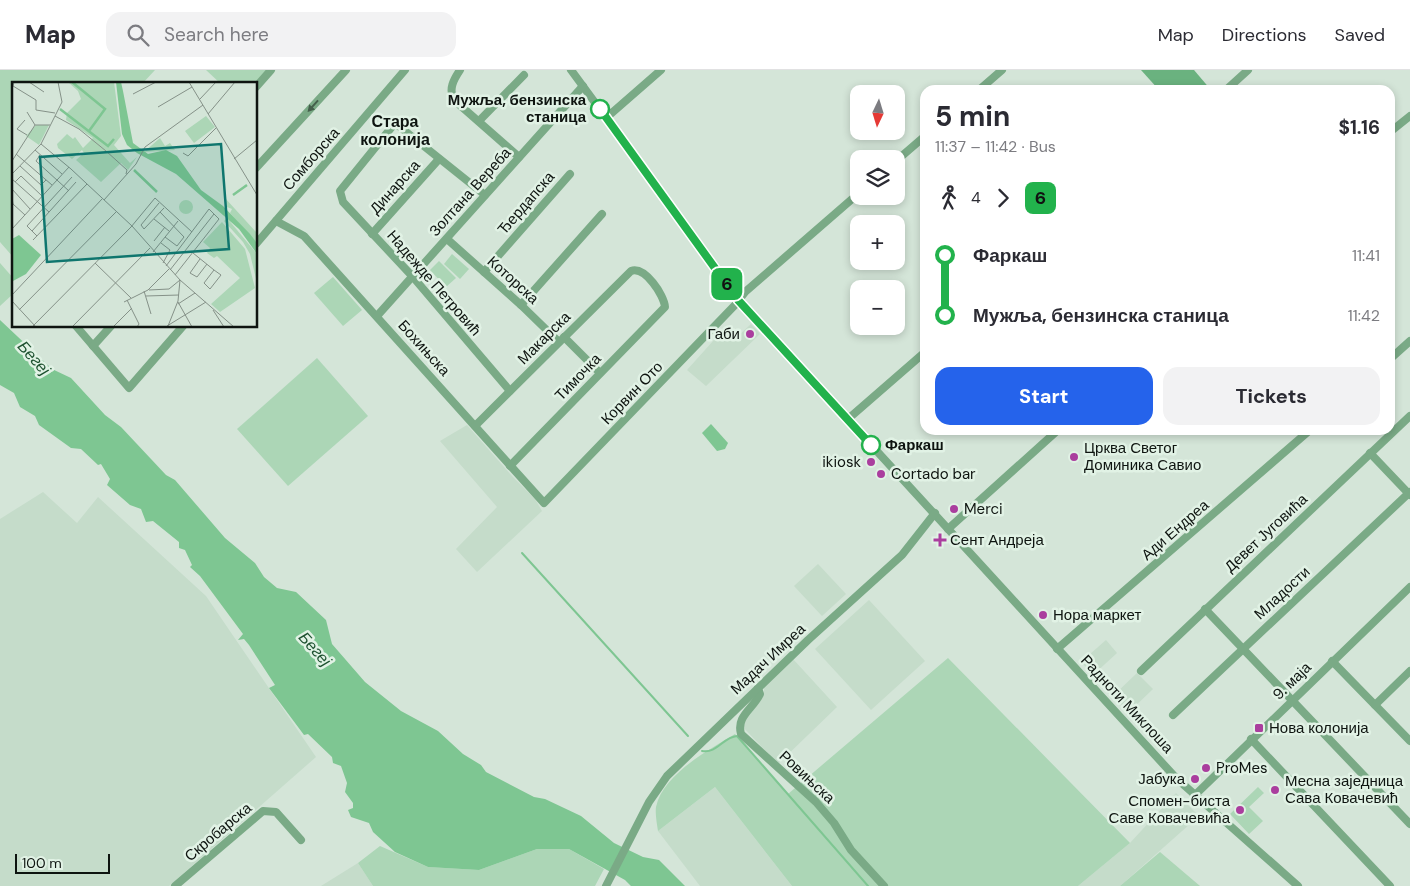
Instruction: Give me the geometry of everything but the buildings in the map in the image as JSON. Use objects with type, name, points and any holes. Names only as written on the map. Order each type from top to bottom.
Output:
[{"type":"street","points":[[258,85],[271,70]]},
{"type":"street","points":[[258,166],[346,70]]},
{"type":"street","name":"Сомборска","points":[[258,242],[405,70]]},
{"type":"street","points":[[460,70],[454,79],[451,94],[454,100],[519,157]]},
{"type":"street","name":"Радноти Миклоша","points":[[572,70],[738,300],[1194,796],[1298,886]]},
{"type":"street","points":[[606,118],[661,70]]},
{"type":"street","points":[[985,85],[1002,70]]},
{"type":"street","points":[[1232,85],[1248,70]]},
{"type":"street","points":[[479,121],[524,75]]},
{"type":"street","name":"Золтана Вереба","points":[[377,316],[583,86]]},
{"type":"street","points":[[1395,128],[1410,116]]},
{"type":"street","name":"Надежде Петровић","points":[[439,159],[395,123],[340,192],[343,202],[413,277],[510,391]]},
{"type":"street","points":[[905,153],[920,140]]},
{"type":"street","points":[[439,159],[485,195]]},
{"type":"street","name":"Динарска","points":[[372,234],[439,159]]},
{"type":"street","name":"Ђердапска","points":[[484,272],[570,174]]},
{"type":"street","name":"Корвин Ото","points":[[544,503],[744,292],[850,202]]},
{"type":"street","points":[[521,305],[602,214]]},
{"type":"street","name":"Бохињска","points":[[276,221],[304,236],[544,503]]},
{"type":"street","name":"Которска","points":[[447,239],[600,373]]},
{"type":"street","name":"Тимочка","points":[[510,466],[666,307],[664,299],[644,272],[634,270]]},
{"type":"street","name":"Макарска","points":[[475,426],[634,270]]},
{"type":"street","points":[[78,328],[129,388],[181,328]]},
{"type":"street","points":[[93,346],[110,328]]},
{"type":"street","points":[[1395,354],[1410,341]]},
{"type":"street","points":[[848,420],[920,356]]},
{"type":"street","name":"Девет Југовића","points":[[1395,430],[1410,416]]},
{"type":"street","points":[[948,528],[1052,435]]},
{"type":"street","name":"Ади Ендреа","points":[[1057,649],[1304,435]]},
{"type":"street","name":"Девет Југовића","points":[[1141,671],[1389,435]]},
{"type":"street","points":[[1370,453],[1409,493]]},
{"type":"street","name":"Младости","points":[[1173,715],[1409,493]]},
{"type":"street","name":"Мадач Имреа","points":[[607,884],[649,802],[667,776],[758,688],[902,555],[935,513]]},
{"type":"street","name":"9. маја","points":[[1194,796],[1410,587]]},
{"type":"street","points":[[1205,609],[1410,824]]},
{"type":"street","points":[[1332,661],[1410,741]]},
{"type":"street","points":[[1375,705],[1410,671]]},
{"type":"street","name":"Ровињска","points":[[758,688],[760,694],[758,699],[740,722],[741,734],[816,802],[834,823],[851,850],[884,886]]},
{"type":"street","points":[[1251,739],[1390,886]]},
{"type":"street","name":"Скробарска","points":[[175,886],[263,811],[276,812],[301,840]]},
{"type":"shaded area","points":[[0,70],[155,70],[144,82],[12,82],[12,256],[0,242]]},
{"type":"shaded area","points":[[206,70],[268,70],[257,82],[219,82]]},
{"type":"shaded area","points":[[1141,70],[1194,70],[1207,85],[1154,85]]},
{"type":"shaded area","points":[[452,254],[469,269],[460,279],[444,264]]},
{"type":"shaded area","points":[[439,261],[456,278],[446,287],[430,270]]},
{"type":"shaded area","points":[[0,263],[12,277],[12,295],[0,306]]},
{"type":"shaded area","points":[[333,277],[362,310],[343,326],[314,293]]},
{"type":"shaded area","points":[[751,324],[760,334],[706,386],[687,370],[722,331],[733,341]]},
{"type":"shaded area","points":[[317,358],[368,416],[288,486],[237,429]]},
{"type":"shaded area","points":[[467,425],[535,499],[542,511],[477,572],[456,549],[497,507],[440,441]]},
{"type":"shaded area","points":[[43,492],[77,523],[98,497],[206,596],[316,757],[169,886],[0,886],[0,519]]},
{"type":"shaded area","points":[[818,564],[846,594],[822,616],[794,586]]},
{"type":"shaded area","points":[[869,600],[925,661],[871,710],[815,649]]},
{"type":"shaded area","points":[[1106,640],[1117,653],[1093,675],[1081,662]]},
{"type":"shaded area","points":[[948,658],[1130,843],[1078,886],[792,886],[715,787],[658,831],[656,807],[660,795],[668,784],[700,755],[735,734],[788,794]]},
{"type":"shaded area","points":[[793,659],[837,707],[778,764],[741,725],[761,698],[764,692],[764,684]]},
{"type":"shaded area","points":[[1137,673],[1153,689],[1129,712],[1113,696]]},
{"type":"shaded area","points":[[715,787],[792,886],[700,886],[658,831]]},
{"type":"shaded area","points":[[1258,787],[1264,793],[1249,807],[1263,821],[1249,834],[1230,814]]},
{"type":"shaded area","points":[[1176,793],[1199,816],[1120,886],[1078,886],[1130,843]]},
{"type":"shaded area","points":[[380,846],[428,867],[479,870],[537,849],[569,849],[604,869],[595,886],[373,886],[358,863]]},
{"type":"shaded area","points":[[1160,852],[1200,886],[1120,886]]},
{"type":"shaded area","points":[[358,863],[373,886],[321,886]]},
{"type":"water","name":"Бегеј","points":[[0,320],[52,369],[71,378],[105,415],[121,427],[166,475],[175,480],[225,538],[255,563],[264,577],[277,588],[296,592],[326,620],[332,644],[365,682],[401,711],[438,731],[463,754],[481,765],[486,772],[534,797],[545,799],[581,816],[614,843],[643,857],[659,860],[685,886],[631,886],[625,880],[569,849],[537,849],[479,870],[428,867],[395,852],[373,832],[369,823],[351,817],[348,810],[353,808],[353,803],[345,792],[347,783],[341,766],[333,763],[332,757],[308,734],[304,735],[269,688],[275,685],[249,645],[244,639],[238,640],[243,634],[200,576],[190,567],[192,565],[185,550],[179,548],[179,542],[153,521],[146,522],[141,509],[130,505],[107,485],[110,479],[101,464],[98,465],[81,449],[71,448],[39,425],[35,416],[20,407],[14,393],[0,385]]},
{"type":"water","points":[[711,424],[728,443],[725,449],[717,451],[702,433]]},
{"type":"waterway","points":[[522,553],[688,736]]},
{"type":"waterway","points":[[702,751],[712,750],[728,739],[737,736],[868,886]]},
{"type":"bus line","name":"6","points":[[600,109],[738,300],[871,445]]},
{"type":"place","name":"Мужља, бензинска станица","points":[[600,109]]},
{"type":"place","name":"Габи","points":[[750,334]]},
{"type":"place","name":"Фаркаш","points":[[871,445]]},
{"type":"place","name":"Црква Светог Доминика Савио","points":[[1074,457]]},
{"type":"place","name":"ikiosk","points":[[871,462]]},
{"type":"place","name":"Cortado bar","points":[[881,474]]},
{"type":"place","name":"Merci","points":[[954,509]]},
{"type":"place","name":"Сент Андреја","points":[[940,540]]},
{"type":"place","name":"Нора маркет","points":[[1043,615]]},
{"type":"place","name":"Нова колонија","points":[[1259,728]]},
{"type":"place","name":"ProMes","points":[[1206,768]]},
{"type":"place","name":"Јабука","points":[[1195,779]]},
{"type":"place","name":"Месна заједница Сава Ковачевић","points":[[1275,790]]},
{"type":"place","name":"Спомен-биста Саве Ковачевића","points":[[1240,810]]},
{"type":"district","name":"Стара колонија","points":[[395,130]]}]
